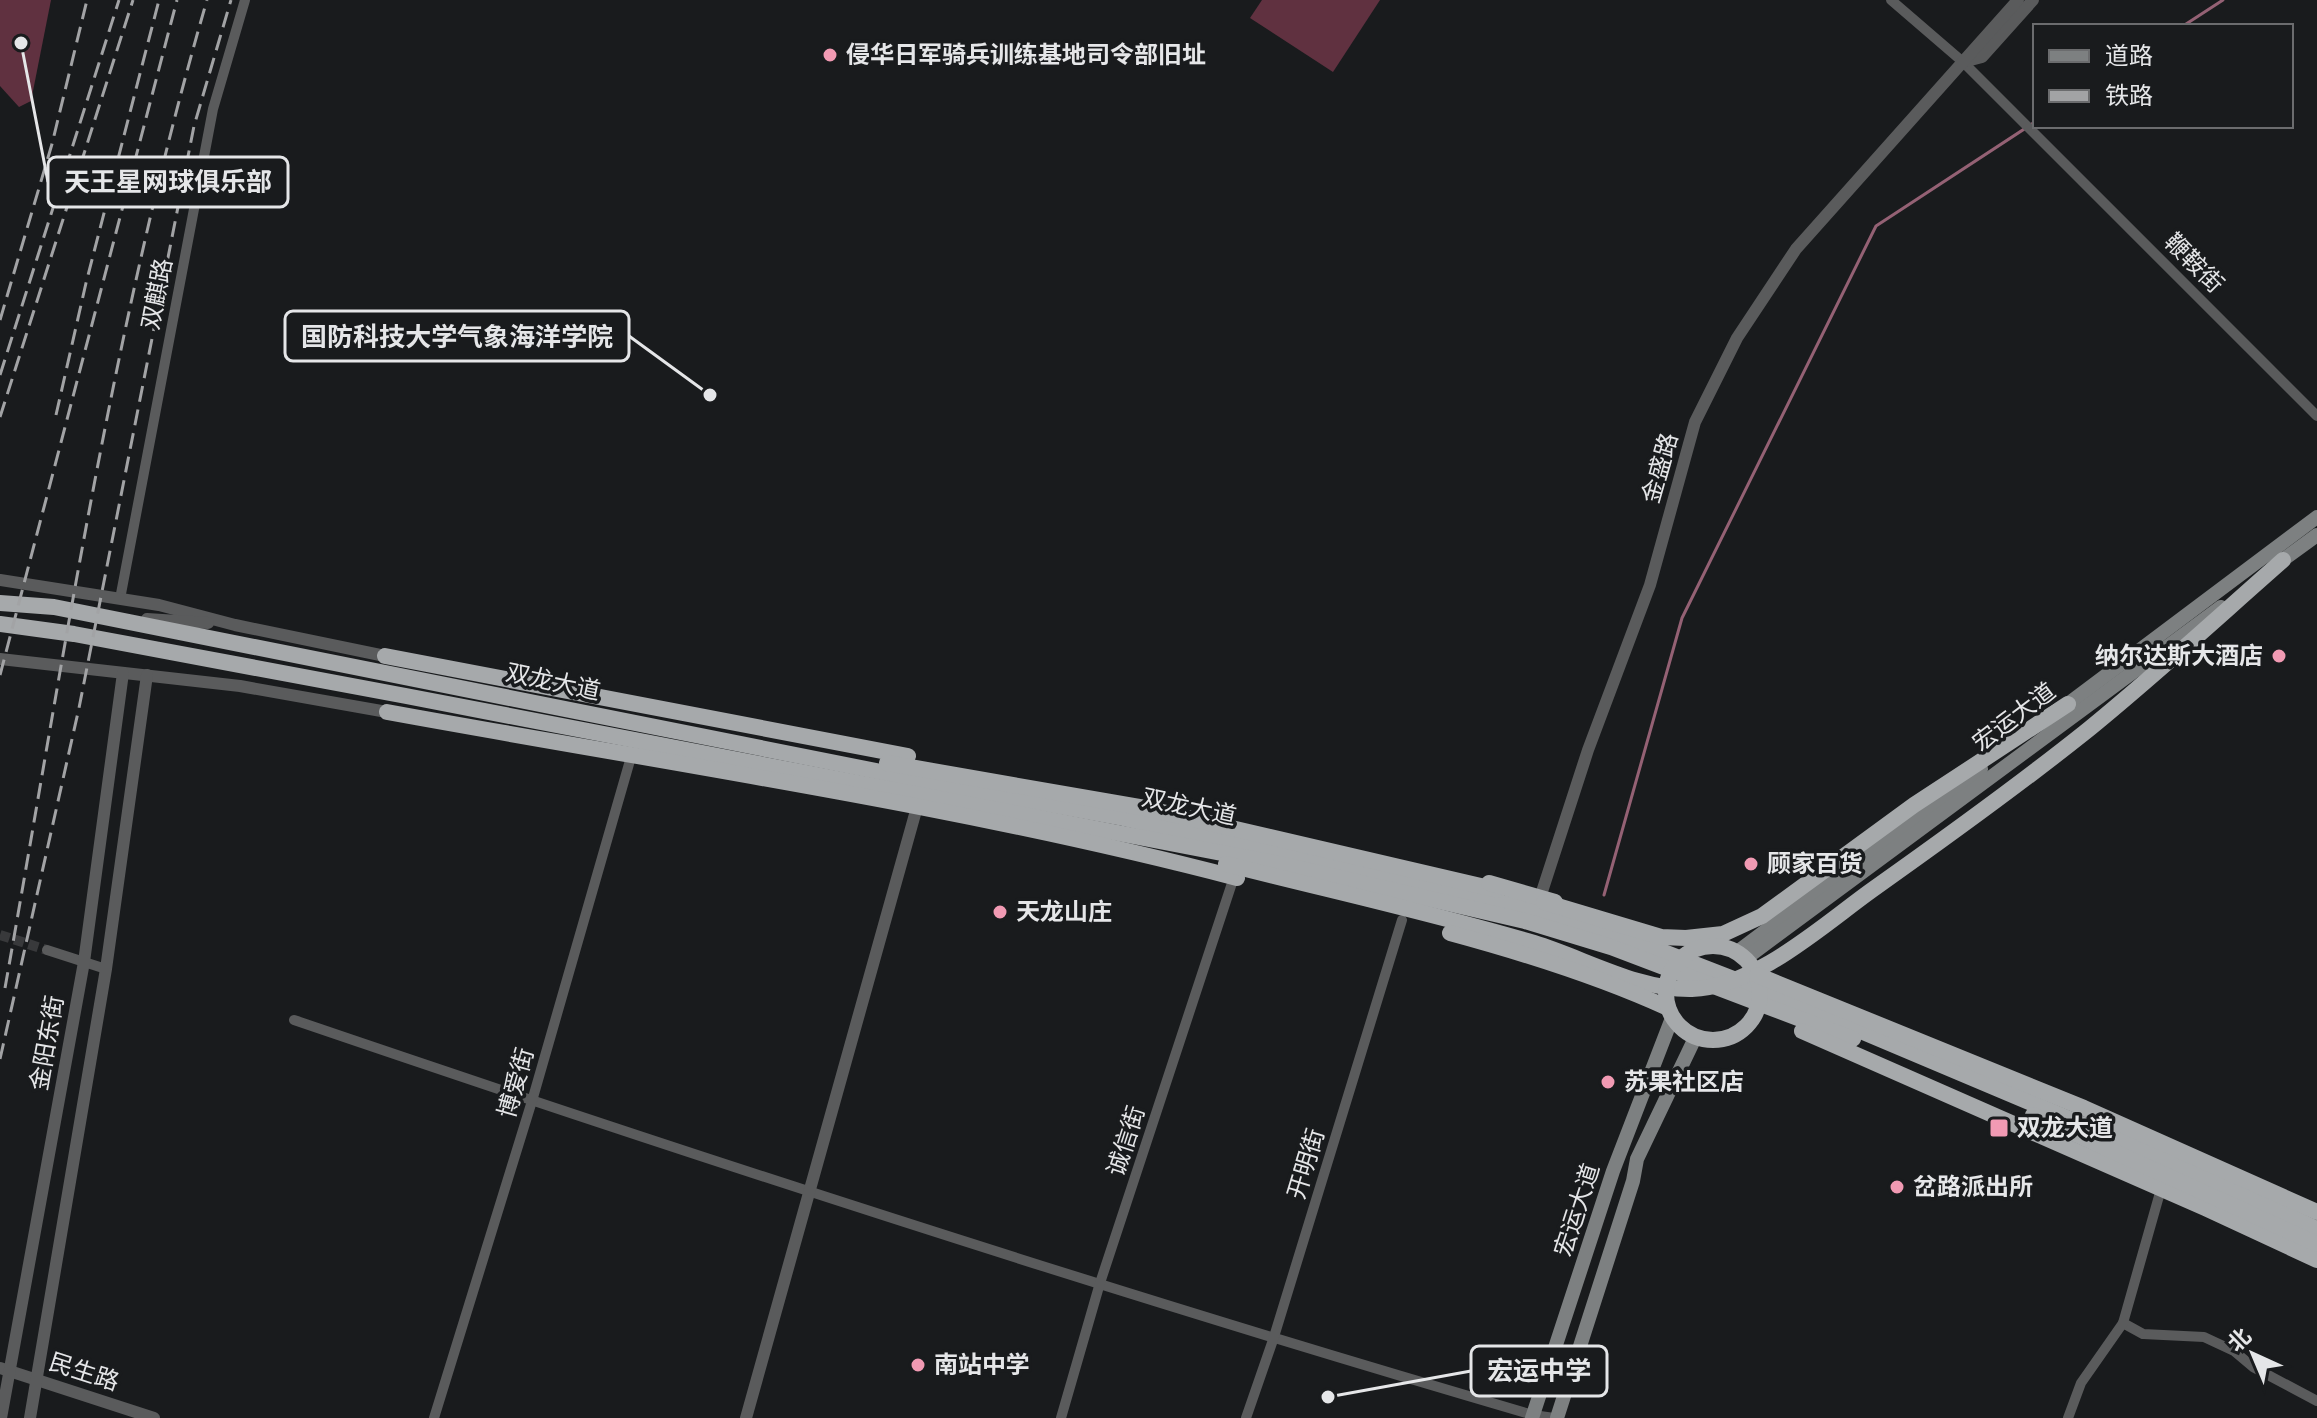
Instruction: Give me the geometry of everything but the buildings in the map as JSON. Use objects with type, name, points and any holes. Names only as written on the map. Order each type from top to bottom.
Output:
[{"type":"highway","points":[[1120,833],[1200,857],[1534,943],[1626,977],[1661,986],[1693,989],[1725,983],[1764,966],[2032,773],[2283,560]]},
{"type":"highway","name":"双龙大道","points":[[0,603],[54,607],[98,616],[569,719],[1284,865],[1525,921],[1611,947],[1905,1058],[2317,1244]]},
{"type":"highway","name":"双龙大道","points":[[0,624],[569,719],[782,750],[1298,855],[1521,907],[1625,937],[1785,999],[2196,1172],[2317,1229]]},
{"type":"highway","name":"双龙大道","points":[[385,656],[1109,793],[1541,896],[1687,954]]},
{"type":"highway","points":[[782,750],[915,766],[1145,808],[1474,884],[1661,937],[1686,938],[1723,934],[1762,916],[1914,805],[2068,704]]},
{"type":"highway","points":[[387,712],[917,807],[1119,847],[1521,953],[1629,990],[1670,1013]]},
{"type":"highway","points":[[1713,946],[1741,955],[1757,975],[1760,988],[1756,1013],[1750,1024],[1725,1039],[1710,1041],[1695,1038],[1682,1030],[1670,1013],[1666,993],[1668,978],[1675,965],[1687,954],[1713,946]]},
{"type":"highway","points":[[1757,975],[2084,1108],[2317,1212]]},
{"type":"highway","points":[[1756,1013],[1813,1035],[2317,1260]]},
{"type":"main road","name":"宏运大道","points":[[1741,955],[2317,517]]},
{"type":"main road","name":"宏运大道","points":[[1741,955],[2317,535]]},
{"type":"main road","name":"宏运大道","points":[[1532,1416],[1613,1171],[1670,1013]]},
{"type":"main road","name":"宏运大道","points":[[1555,1418],[1633,1181],[1637,1159],[1695,1038]]},
{"type":"street","name":"双麒路","points":[[120,599],[213,109],[245,0]]},
{"type":"street","points":[[1891,0],[1963,62]]},
{"type":"street","name":"金盛路","points":[[1521,953],[1588,750],[1650,585],[1695,422],[1737,338],[1796,249],[2018,0]]},
{"type":"street","name":"金盛路","points":[[1963,62],[1982,57],[2033,0]]},
{"type":"street","name":"鞭鞍街","points":[[1963,62],[2317,416]]},
{"type":"street","points":[[0,580],[159,605],[235,625],[385,656]]},
{"type":"street","points":[[98,616],[235,625]]},
{"type":"street","points":[[0,659],[253,688],[387,712]]},
{"type":"street","name":"金阳东街","points":[[1,1418],[5,1370],[84,962],[123,673]]},
{"type":"street","name":"金阳东街","points":[[30,1418],[106,969],[147,675]]},
{"type":"street","name":"博爱街","points":[[434,1418],[532,1101],[631,757]]},
{"type":"street","points":[[746,1418],[917,807]]},
{"type":"street","name":"诚信街","points":[[1061,1418],[1100,1283],[1234,877]]},
{"type":"street","name":"开明街","points":[[1246,1418],[1273,1340],[1402,920]]},
{"type":"street","points":[[47,950],[106,969]]},
{"type":"street","points":[[294,1020],[808,1192],[1273,1340],[1532,1416],[1555,1418]]},
{"type":"street","points":[[2068,1418],[2081,1383],[2123,1323],[2161,1189]]},
{"type":"street","points":[[2123,1323],[2143,1334],[2204,1337],[2223,1345],[2253,1367],[2317,1401]]},
{"type":"street","name":"民生路","points":[[5,1370],[154,1418]]},
{"type":"shaded area","points":[[0,0],[51,0],[31,101],[19,107],[0,86]]},
{"type":"shaded area","points":[[1262,0],[1380,0],[1333,72],[1250,18]]},
{"type":"waterway","points":[[2186,24],[2223,0]]},
{"type":"waterway","points":[[1604,895],[1682,618],[1876,226],[2033,123]]},
{"type":"tunnel","points":[[0,935],[47,950]]},
{"type":"railway","points":[[0,320],[52,144],[87,0]]},
{"type":"railway","points":[[0,375],[119,0]]},
{"type":"railway","points":[[0,417],[133,0]]},
{"type":"railway","points":[[56,415],[86,283],[159,0]]},
{"type":"railway","points":[[0,675],[177,0]]},
{"type":"railway","points":[[5,988],[117,367],[144,244],[207,0]]},
{"type":"railway","points":[[0,1059],[79,708],[194,126],[231,0]]},
{"type":"place","name":"天王星网球俱乐部","points":[[21,43]]},
{"type":"place","name":"侵华日军骑兵训练基地司令部旧址","points":[[830,55]]},
{"type":"place","name":"国防科技大学气象海洋学院","points":[[710,395]]},
{"type":"place","name":"纳尔达斯大酒店","points":[[2279,656]]},
{"type":"place","name":"顾家百货","points":[[1751,864]]},
{"type":"place","name":"天龙山庄","points":[[1000,912]]},
{"type":"place","name":"苏果社区店","points":[[1608,1082]]},
{"type":"place","name":"双龙大道","points":[[1999,1128]]},
{"type":"place","name":"岔路派出所","points":[[1897,1187]]},
{"type":"place","name":"南站中学","points":[[918,1365]]},
{"type":"place","name":"宏运中学","points":[[1328,1397]]}]
